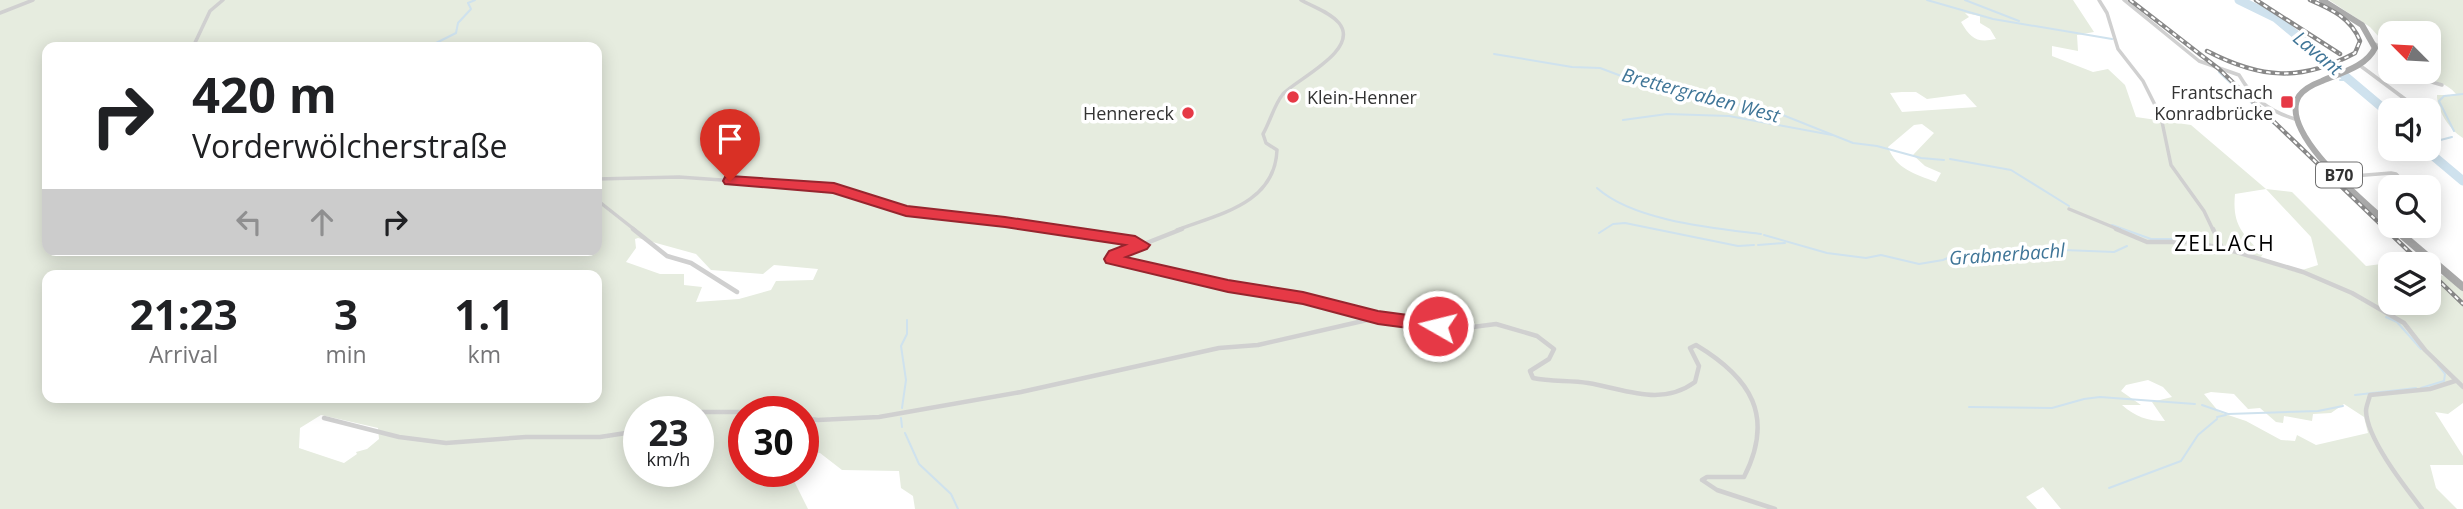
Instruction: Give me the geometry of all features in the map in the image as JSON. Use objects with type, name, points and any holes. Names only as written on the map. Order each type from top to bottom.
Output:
[{"type":"main road","points":[[2295,119],[2295,107],[2300,95],[2371,56],[2375,44],[2363,26],[2322,0]]},
{"type":"main road","name":"B70","points":[[2295,119],[2309,144],[2378,213]]},
{"type":"main road","name":"B70","points":[[2406,238],[2463,287]]},
{"type":"street","points":[[0,13],[33,0]]},
{"type":"street","points":[[195,42],[210,11],[223,0]]},
{"type":"street","points":[[1301,0],[1335,20],[1342,28],[1342,42],[1336,53],[1279,99],[1275,114],[1263,134],[1266,143],[1277,150],[1277,157],[1264,191],[1248,203],[1114,255],[1112,259],[1228,286],[1303,298],[1378,317],[1465,328],[1492,324],[1523,331],[1544,340],[1554,349],[1549,359],[1530,372],[1534,377],[1590,383],[1639,396],[1660,396],[1682,391],[1697,381],[1700,370],[1691,346],[1698,346],[1731,367],[1741,380],[1751,394],[1759,429],[1754,461],[1744,477],[1707,477],[1702,480],[1717,490],[1775,509]]},
{"type":"street","points":[[2099,0],[2107,13],[2118,49],[2143,81],[2161,117],[2171,165],[2204,211],[2223,248]]},
{"type":"street","points":[[2124,0],[2199,61],[2239,75],[2247,89],[2270,111],[2295,119]]},
{"type":"street","points":[[2355,66],[2403,98]]},
{"type":"street","points":[[2341,177],[2391,173],[2396,175]]},
{"type":"street","points":[[602,179],[679,177],[834,188],[906,211],[1005,222],[1142,245]]},
{"type":"street","points":[[602,204],[667,256],[691,263],[737,292]]},
{"type":"street","points":[[2069,209],[2147,242],[2188,242],[2223,248],[2311,276],[2351,293],[2399,320],[2463,387]]},
{"type":"street","points":[[819,420],[879,417],[1021,393],[1219,348],[1258,345],[1378,317]]},
{"type":"street","points":[[2422,509],[2385,453],[2365,410],[2370,395],[2430,389],[2455,381]]},
{"type":"street","points":[[324,418],[383,434],[444,443],[534,437],[611,439],[623,436]]},
{"type":"shaded area","points":[[0,0],[2073,0],[2094,32],[2077,35],[2078,51],[2052,46],[2052,56],[2093,72],[2108,69],[2125,85],[2136,117],[2191,125],[2266,189],[2292,192],[2366,266],[2378,264],[2378,315],[2441,315],[2441,275],[2463,290],[2463,403],[2448,414],[2435,412],[2463,456],[2463,465],[2430,465],[2436,488],[2457,509],[2061,509],[2043,487],[2026,497],[2037,509],[915,509],[913,496],[901,488],[899,471],[842,470],[819,453],[819,396],[728,396],[728,487],[797,487],[808,509],[0,509]],"holes":[[[1965,13],[1980,16],[1980,23],[1990,29],[1996,39],[1979,40],[1971,36],[1961,22],[1969,17]],[[1916,92],[1927,99],[1965,94],[1977,107],[1902,112],[1890,93]],[[1922,124],[1934,133],[1913,155],[1925,166],[1941,173],[1936,182],[1901,166],[1888,147],[1914,125]],[[2266,189],[2311,237],[2318,265],[2296,272],[2259,260],[2263,254],[2244,234],[2237,221],[2235,194]],[[635,239],[696,254],[711,270],[763,274],[774,265],[818,269],[813,280],[776,281],[771,290],[739,299],[696,302],[702,287],[684,285],[684,274],[660,274],[626,262],[636,248]],[[2148,380],[2163,387],[2172,397],[2152,402],[2165,421],[2142,418],[2122,405],[2141,405],[2121,391],[2126,385]],[[2204,394],[2234,394],[2248,409],[2260,408],[2276,422],[2283,423],[2284,416],[2312,421],[2313,414],[2331,413],[2344,404],[2364,417],[2368,433],[2316,445],[2297,435],[2295,441],[2281,440],[2246,421],[2219,412]],[[321,415],[378,428],[379,439],[367,449],[356,452],[357,454],[344,463],[299,448],[300,428]]]},
{"type":"shaded area","points":[[2329,0],[2463,0],[2463,138],[2445,120],[2441,111],[2441,98],[2438,98],[2437,95],[2457,95],[2441,84],[2441,21],[2378,21],[2378,36],[2370,27]]},
{"type":"waterway","points":[[438,42],[456,33],[458,23],[471,9],[468,3],[475,0]]},
{"type":"waterway","points":[[1927,0],[1993,19],[2112,39]]},
{"type":"waterway","points":[[1965,0],[2019,21]]},
{"type":"waterway","name":"Lavant","points":[[2239,0],[2276,18],[2378,104]]},
{"type":"waterway","name":"Brettergraben West","points":[[1494,54],[1572,67],[1600,68],[1632,80],[1650,80],[1681,94],[1770,110],[1853,143],[1877,146],[1921,158],[1944,160]]},
{"type":"waterway","points":[[2219,72],[2274,124]]},
{"type":"waterway","name":"Lavant","points":[[2340,80],[2351,80]]},
{"type":"waterway","points":[[2454,131],[2439,101],[2444,96],[2463,94]]},
{"type":"waterway","points":[[1623,120],[1667,114],[1729,116],[1832,135]]},
{"type":"waterway","points":[[2441,140],[2452,137]]},
{"type":"waterway","name":"Brettergraben West","points":[[1950,159],[2011,170],[2069,206]]},
{"type":"waterway","name":"Lavant","points":[[2439,161],[2463,181]]},
{"type":"waterway","name":"Grabnerbachl","points":[[1597,188],[1631,208],[1652,215],[1698,226],[1761,234]]},
{"type":"waterway","points":[[1599,233],[1613,224],[1625,223],[1738,246],[1754,245]]},
{"type":"waterway","name":"Brettergraben West","points":[[2112,225],[2151,239],[2179,239]]},
{"type":"waterway","name":"Grabnerbachl","points":[[1764,235],[1827,253],[1866,258],[1881,255],[1919,264],[1943,260],[1957,254],[1995,256],[2039,249],[2114,252],[2127,246]]},
{"type":"waterway","points":[[1758,245],[1785,243]]},
{"type":"waterway","points":[[2386,317],[2397,322],[2421,349]]},
{"type":"waterway","points":[[902,408],[906,380],[901,346],[907,334],[907,320]]},
{"type":"waterway","points":[[2421,388],[2444,381],[2445,374],[2438,365]]},
{"type":"waterway","points":[[2355,395],[2416,388]]},
{"type":"waterway","points":[[1969,407],[2052,408],[2100,397],[2195,404]]},
{"type":"waterway","points":[[2202,405],[2228,414],[2318,411],[2343,406]]},
{"type":"waterway","points":[[2217,417],[2226,415]]},
{"type":"waterway","points":[[901,418],[902,427]]},
{"type":"waterway","points":[[2109,488],[2181,461],[2198,435],[2217,419]]},
{"type":"waterway","points":[[905,433],[919,464],[951,494],[958,509]]},
{"type":"railway","points":[[2130,0],[2219,69],[2410,252]]},
{"type":"railway","points":[[2256,0],[2340,54]]},
{"type":"railway","points":[[2207,51],[2245,67],[2281,73],[2317,69],[2355,53],[2360,41],[2346,20],[2310,0]]},
{"type":"railway","points":[[2441,283],[2463,304]]},
{"type":"place","name":"Klein-Henner","points":[[1293,97]]},
{"type":"place","name":"Frantschach Konradbrücke","points":[[2287,102]]},
{"type":"place","name":"Hennereck","points":[[1188,113]]},
{"type":"district","name":"ZELLACH","points":[[2225,243]]},
{"type":"route","points":[[730,181],[834,188],[906,211],[993,220],[1135,242],[1142,245],[1114,255],[1112,259],[1228,286],[1303,298],[1378,317],[1438,326]]}]
